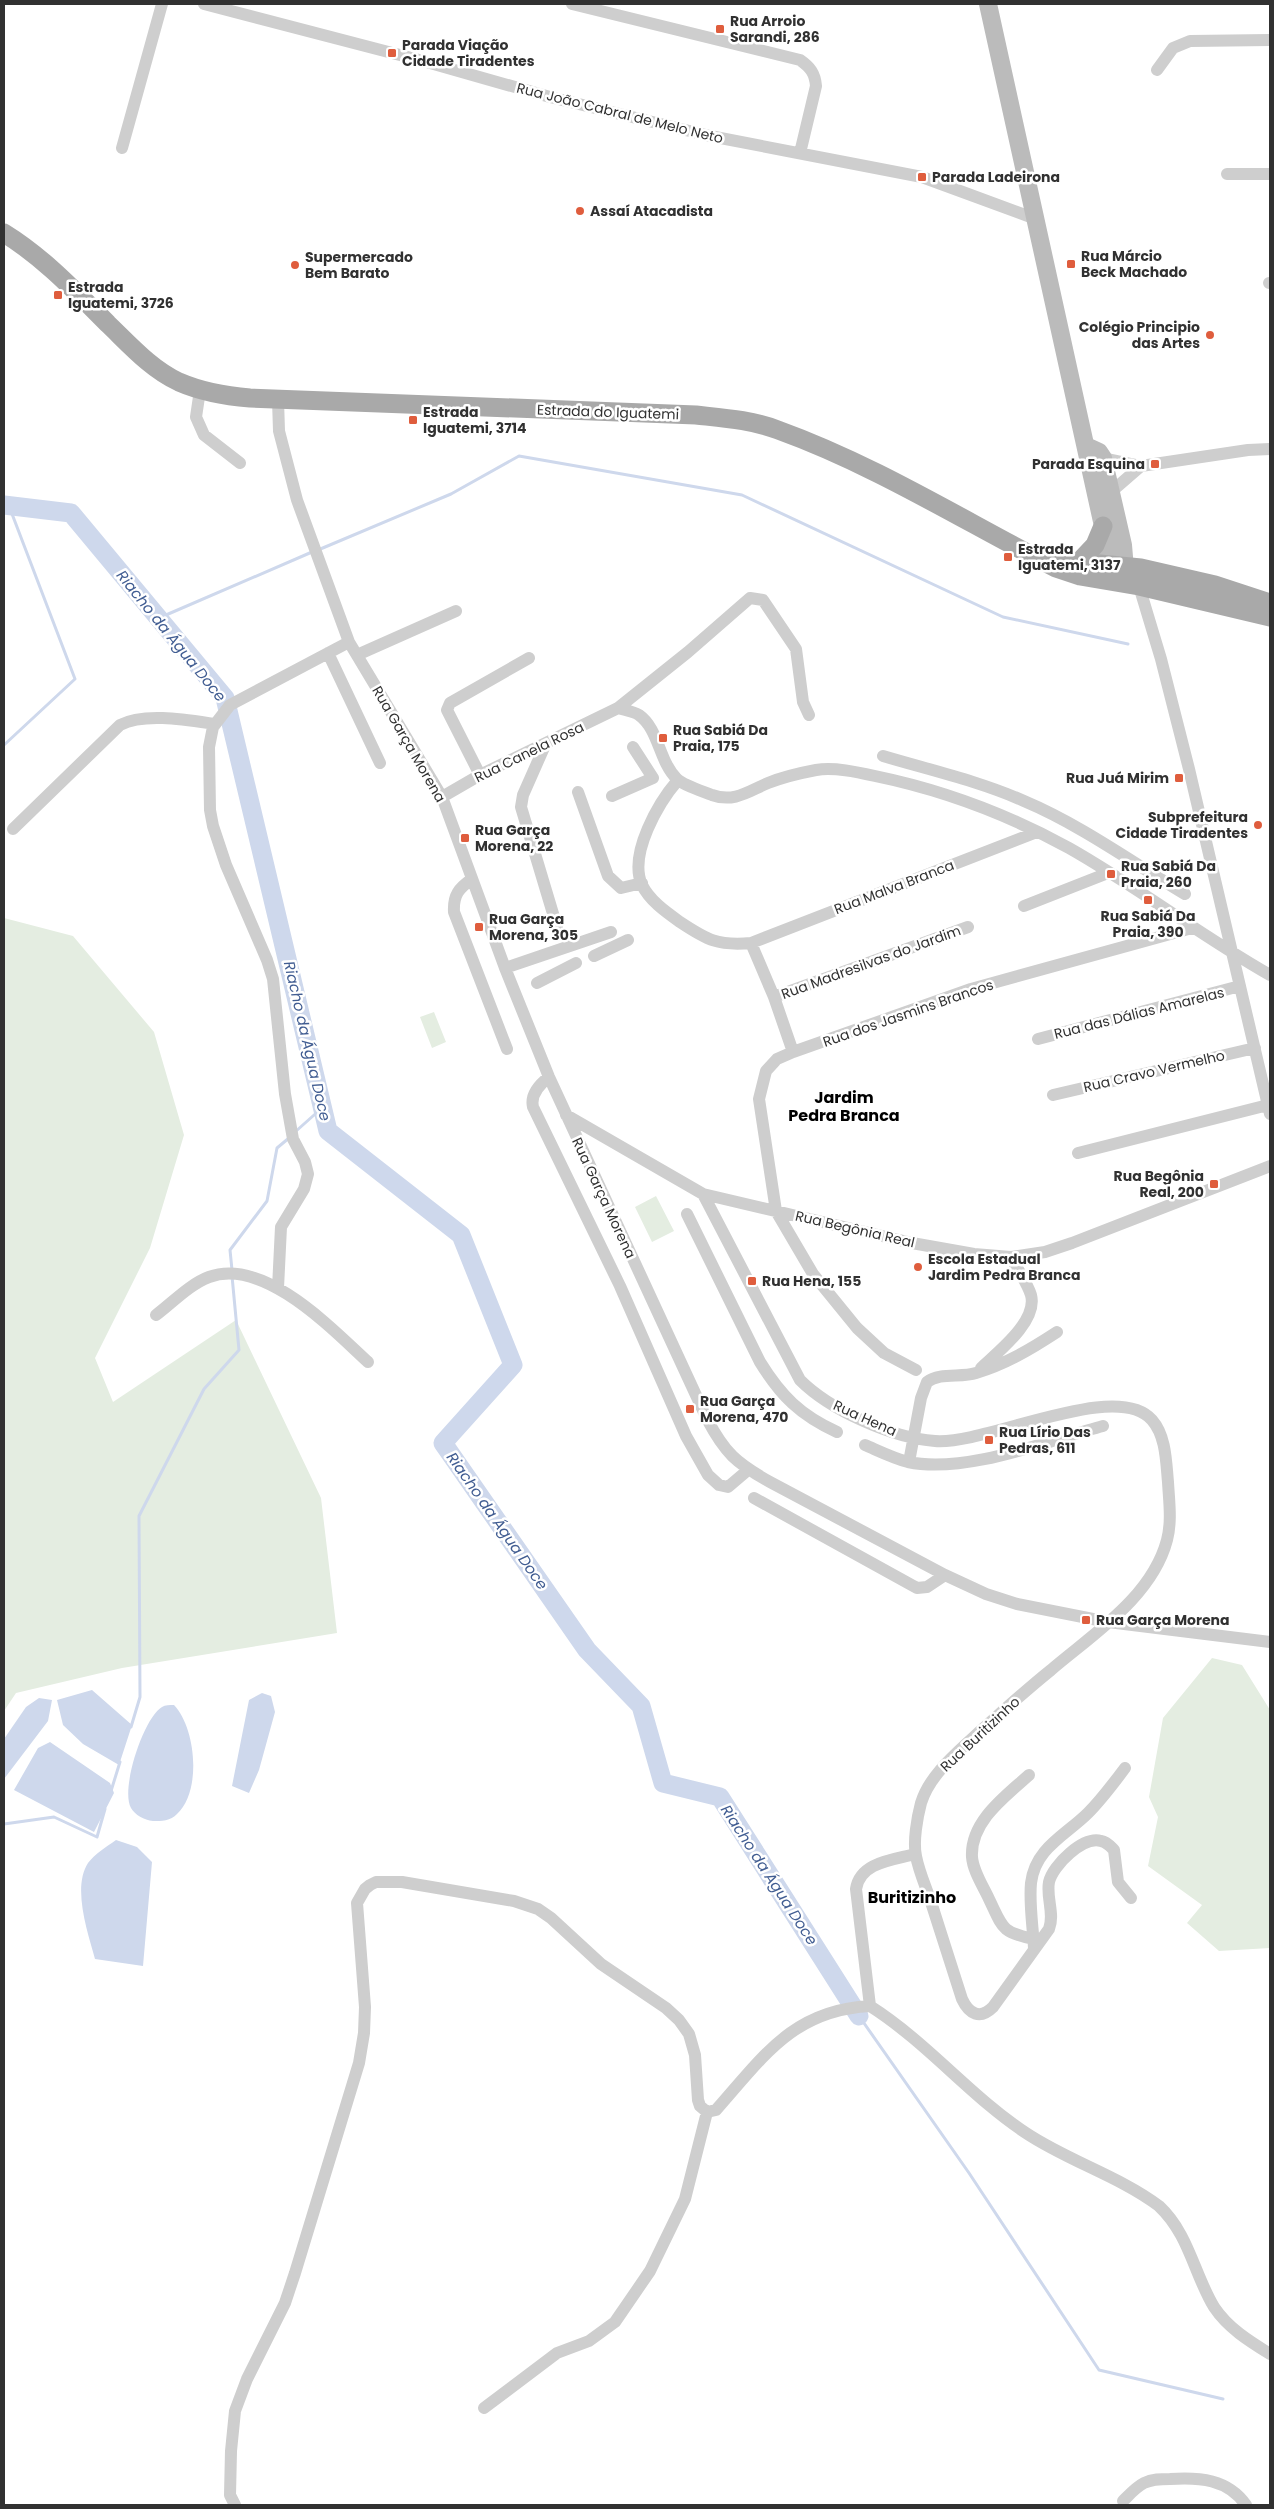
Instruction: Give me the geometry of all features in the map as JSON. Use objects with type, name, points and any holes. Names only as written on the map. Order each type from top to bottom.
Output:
[{"type":"main road","points":[[988,4],[1103,526],[1122,577]]},
{"type":"main road","name":"Estrada do Iguatemi","points":[[4,233],[64,280],[148,362],[178,381],[200,390],[222,396],[278,400],[696,414],[735,419],[777,429],[816,445],[886,479],[1030,555],[1072,574],[1122,577]]},
{"type":"main road","points":[[1086,446],[1099,452],[1103,458],[1120,528],[1122,577]]},
{"type":"main road","points":[[1078,563],[1095,545],[1103,526]]},
{"type":"main road","name":"Estrada do Iguatemi","points":[[1030,555],[1078,563],[1185,596],[1270,617]]},
{"type":"main road","points":[[1122,577],[1143,574],[1169,574],[1270,603]]},
{"type":"main road","points":[[1185,596],[1198,606],[1266,628],[1270,627]]},
{"type":"street","points":[[122,148],[162,4]]},
{"type":"street","name":"Rua João Cabral de Melo Neto","points":[[204,4],[568,102],[710,136],[922,177],[1036,219]]},
{"type":"street","points":[[572,4],[800,60],[806,64],[815,78],[816,86],[800,153]]},
{"type":"street","points":[[1157,70],[1173,48],[1190,41],[1270,40]]},
{"type":"street","points":[[1227,174],[1270,174]]},
{"type":"street","points":[[200,390],[196,417],[204,435],[240,463]]},
{"type":"street","name":"Rua Garça Morena","points":[[278,400],[279,431],[297,500],[348,642],[442,797],[505,968],[549,1077],[707,1419],[725,1450],[748,1470],[945,1575],[986,1594],[1017,1604],[1108,1622],[1270,1642]]},
{"type":"street","points":[[1103,458],[1141,466],[1248,450],[1270,449]]},
{"type":"street","points":[[1111,492],[1141,466]]},
{"type":"street","points":[[1078,1153],[1269,1110],[1168,686],[1122,577]]},
{"type":"street","name":"Rua Canela Rosa","points":[[442,797],[480,775],[618,708],[688,652],[750,598],[763,600],[796,648],[803,702],[809,715]]},
{"type":"street","points":[[357,655],[456,611]]},
{"type":"street","points":[[278,1288],[281,1227],[304,1189],[308,1174],[305,1162],[293,1139],[285,1094],[273,979],[268,960],[226,865],[213,826],[210,810],[209,747],[215,724],[230,705],[348,642]]},
{"type":"street","points":[[328,653],[380,763]]},
{"type":"street","points":[[480,775],[447,707],[450,702],[528,658]]},
{"type":"street","points":[[618,708],[633,712],[643,719],[653,734],[662,760],[678,780],[713,796],[731,798],[789,776],[818,770],[855,772],[946,795],[1037,832],[1108,873],[1232,954],[1270,975]]},
{"type":"street","points":[[13,829],[120,725],[130,720],[189,720],[215,724]]},
{"type":"street","points":[[546,743],[523,795],[521,807],[557,927]]},
{"type":"street","points":[[633,747],[664,797]]},
{"type":"street","points":[[883,756],[960,778],[1025,801],[1056,817],[1185,894]]},
{"type":"street","points":[[612,796],[652,778]]},
{"type":"street","points":[[578,792],[608,876],[621,888],[642,883],[640,871],[641,850],[647,830],[664,797],[678,780]]},
{"type":"street","points":[[1016,822],[1025,801]]},
{"type":"street","name":"Rua Malva Branca","points":[[642,883],[649,895],[663,910],[704,938],[730,945],[751,943],[1037,832]]},
{"type":"street","points":[[1024,906],[1108,873]]},
{"type":"street","points":[[472,879],[461,886],[456,893],[454,912],[507,1049]]},
{"type":"street","name":"Rua Madresilvas do Jardim","points":[[774,997],[968,927]]},
{"type":"street","name":"Rua dos Jasmins Brancos","points":[[776,1211],[759,1099],[766,1071],[778,1059],[971,989],[1192,928]]},
{"type":"street","points":[[505,968],[611,932]]},
{"type":"street","points":[[597,936],[599,954],[628,940]]},
{"type":"street","points":[[751,943],[774,997],[793,1052]]},
{"type":"street","points":[[554,952],[562,970]]},
{"type":"street","points":[[537,983],[576,963]]},
{"type":"street","name":"Rua das Dálias Amarelas","points":[[1038,1039],[1240,986]]},
{"type":"street","name":"Rua Cravo Vermelho","points":[[1052,1095],[1255,1048]]},
{"type":"street","points":[[549,1077],[541,1084],[533,1096],[533,1107],[620,1286],[686,1436],[701,1464],[719,1485],[728,1488],[748,1470]]},
{"type":"street","name":"Rua Begônia Real","points":[[566,1115],[703,1194],[912,1243],[974,1254],[1011,1257],[1045,1252],[1072,1243],[1270,1166]]},
{"type":"street","name":"Rua Hena","points":[[703,1194],[760,1309],[800,1380],[810,1391],[866,1422],[914,1438],[936,1441],[953,1440],[1011,1429],[1086,1408],[1111,1405],[1134,1409],[1151,1419],[1158,1428],[1165,1450],[1170,1513],[1167,1540],[1156,1567],[1144,1587],[1108,1622]]},
{"type":"street","points":[[776,1211],[814,1274],[870,1343],[884,1353],[916,1370]]},
{"type":"street","points":[[688,1214],[760,1362],[784,1396],[816,1422],[837,1432]]},
{"type":"street","points":[[976,1373],[1010,1339],[1030,1314],[1032,1304],[1030,1294],[1011,1257]]},
{"type":"street","points":[[156,1315],[208,1277],[234,1275],[267,1283],[278,1288],[330,1326],[368,1362]]},
{"type":"street","points":[[740,1320],[760,1309]]},
{"type":"street","points":[[909,1462],[927,1382],[936,1377],[976,1373],[1025,1353],[1056,1332]]},
{"type":"street","points":[[865,1445],[909,1462],[926,1464],[966,1462],[1103,1426]]},
{"type":"street","points":[[754,1498],[917,1588],[927,1587],[945,1575]]},
{"type":"street","name":"Rua Buritizinho","points":[[1034,1944],[992,2007],[985,2014],[978,2016],[970,2012],[962,1999],[915,1854],[921,1802],[936,1776],[956,1754],[1017,1699],[1108,1622]]},
{"type":"street","points":[[1034,1944],[1031,1882],[1036,1863],[1052,1842],[1080,1821],[1100,1801],[1125,1768]]},
{"type":"street","points":[[1030,1774],[988,1814],[974,1844],[972,1856],[975,1869],[1003,1927],[1012,1935],[1034,1944]]},
{"type":"street","points":[[1034,1944],[1052,1923],[1048,1887],[1053,1871],[1066,1856],[1081,1846],[1099,1840],[1114,1850],[1118,1882],[1131,1898]]},
{"type":"street","points":[[870,2006],[856,1889],[857,1881],[860,1875],[870,1867],[915,1854]]},
{"type":"street","points":[[222,2505],[233,2500],[231,2451],[235,2411],[240,2395],[285,2303],[359,2063],[364,2034],[364,2007],[356,1910],[364,1889],[376,1882],[402,1882],[514,1900],[538,1909],[569,1932],[601,1964],[666,2008],[679,2020],[692,2044],[698,2100],[700,2106],[707,2112]]},
{"type":"street","points":[[707,2112],[716,2110],[765,2056],[791,2031],[833,2010],[870,2006],[920,2042],[954,2074],[1026,2133],[1159,2206],[1176,2225],[1207,2293],[1222,2318],[1246,2339],[1270,2354]]},
{"type":"street","points":[[484,2408],[557,2353],[589,2341],[615,2322],[650,2271],[685,2199],[707,2112]]},
{"type":"street","points":[[1123,2501],[1145,2483],[1183,2478],[1209,2480],[1222,2484],[1234,2491],[1246,2505]]},
{"type":"shaded area","points":[[4,918],[73,936],[154,1032],[184,1135],[150,1248],[95,1358],[113,1402],[236,1320],[321,1498],[337,1633],[122,1668],[16,1693],[4,1711]]},
{"type":"shaded area","points":[[434,1012],[446,1042],[432,1048],[420,1017]]},
{"type":"shaded area","points":[[656,1196],[674,1231],[652,1242],[635,1207]]},
{"type":"shaded area","points":[[1212,1658],[1242,1665],[1270,1710],[1270,1948],[1219,1951],[1187,1923],[1202,1905],[1148,1866],[1158,1817],[1149,1797],[1163,1718]]},
{"type":"water","points":[[92,1690],[132,1725],[119,1765],[83,1744],[63,1725],[57,1700]]},
{"type":"water","points":[[262,1693],[271,1696],[275,1712],[259,1770],[249,1793],[232,1786],[249,1700]]},
{"type":"water","points":[[39,1698],[52,1700],[48,1721],[4,1779],[4,1739],[26,1707]]},
{"type":"water","points":[[174,1705],[187,1728],[191,1744],[193,1775],[190,1790],[185,1804],[175,1816],[166,1820],[150,1820],[137,1815],[131,1808],[128,1799],[131,1770],[141,1738],[155,1713],[163,1706]]},
{"type":"water","points":[[50,1742],[110,1783],[114,1793],[94,1832],[14,1790],[38,1748]]},
{"type":"water","points":[[116,1840],[137,1847],[152,1862],[143,1966],[95,1959],[85,1924],[81,1898],[83,1873],[91,1860]]},
{"type":"waterway","points":[[318,550],[451,494],[519,456],[742,495],[1003,617],[1128,644]]},
{"type":"waterway","name":"Riacho da Água Doce","points":[[4,505],[71,513],[225,698],[328,1131],[461,1235],[513,1365],[443,1443],[587,1650],[641,1706],[663,1783],[720,1797],[859,2016]]},
{"type":"waterway","points":[[4,745],[75,679],[9,506]]},
{"type":"waterway","points":[[159,618],[312,552]]},
{"type":"waterway","points":[[295,1132],[323,1107]]},
{"type":"waterway","points":[[232,1270],[230,1250],[267,1201],[277,1148],[289,1138]]},
{"type":"waterway","points":[[131,1727],[140,1697],[139,1516],[204,1389],[239,1350],[232,1276]]},
{"type":"waterway","points":[[111,1791],[120,1762]]},
{"type":"waterway","points":[[4,1824],[54,1817],[97,1837],[105,1809]]},
{"type":"waterway","points":[[859,2016],[969,2173],[1099,2370],[1223,2399]]},
{"type":"place","name":"Rua Arroio Sarandi, 286","points":[[720,29]]},
{"type":"place","name":"Parada Viação Cidade Tiradentes","points":[[392,53]]},
{"type":"place","name":"Parada Ladeirona","points":[[922,177]]},
{"type":"place","name":"Assaí Atacadista","points":[[580,211]]},
{"type":"place","name":"Rua Márcio Beck Machado","points":[[1071,264]]},
{"type":"place","name":"Supermercado Bem Barato","points":[[295,265]]},
{"type":"place","name":"Estrada Iguatemi, 3726","points":[[58,295]]},
{"type":"place","name":"Colégio Principio das Artes","points":[[1210,335]]},
{"type":"place","name":"Estrada Iguatemi, 3714","points":[[413,420]]},
{"type":"place","name":"Parada Esquina","points":[[1155,464]]},
{"type":"place","name":"Estrada Iguatemi, 3137","points":[[1008,557]]},
{"type":"place","name":"Rua Sabiá Da Praia, 175","points":[[663,738]]},
{"type":"place","name":"Rua Juá Mirim","points":[[1179,778]]},
{"type":"place","name":"Subprefeitura Cidade Tiradentes","points":[[1258,825]]},
{"type":"place","name":"Rua Garça Morena, 22","points":[[465,838]]},
{"type":"place","name":"Rua Sabiá Da Praia, 260","points":[[1111,874]]},
{"type":"place","name":"Rua Sabiá Da Praia, 390","points":[[1148,900]]},
{"type":"place","name":"Rua Garça Morena, 305","points":[[479,927]]},
{"type":"place","name":"Rua Begônia Real, 200","points":[[1214,1184]]},
{"type":"place","name":"Escola Estadual Jardim Pedra Branca","points":[[918,1267]]},
{"type":"place","name":"Rua Hena, 155","points":[[752,1281]]},
{"type":"place","name":"Rua Garça Morena, 470","points":[[690,1409]]},
{"type":"place","name":"Rua Lírio Das Pedras, 611","points":[[989,1440]]},
{"type":"place","name":"Rua Garça Morena","points":[[1086,1620]]},
{"type":"district","name":"Jardim Pedra Branca","points":[[844,1106]]},
{"type":"district","name":"Buritizinho","points":[[912,1897]]}]
